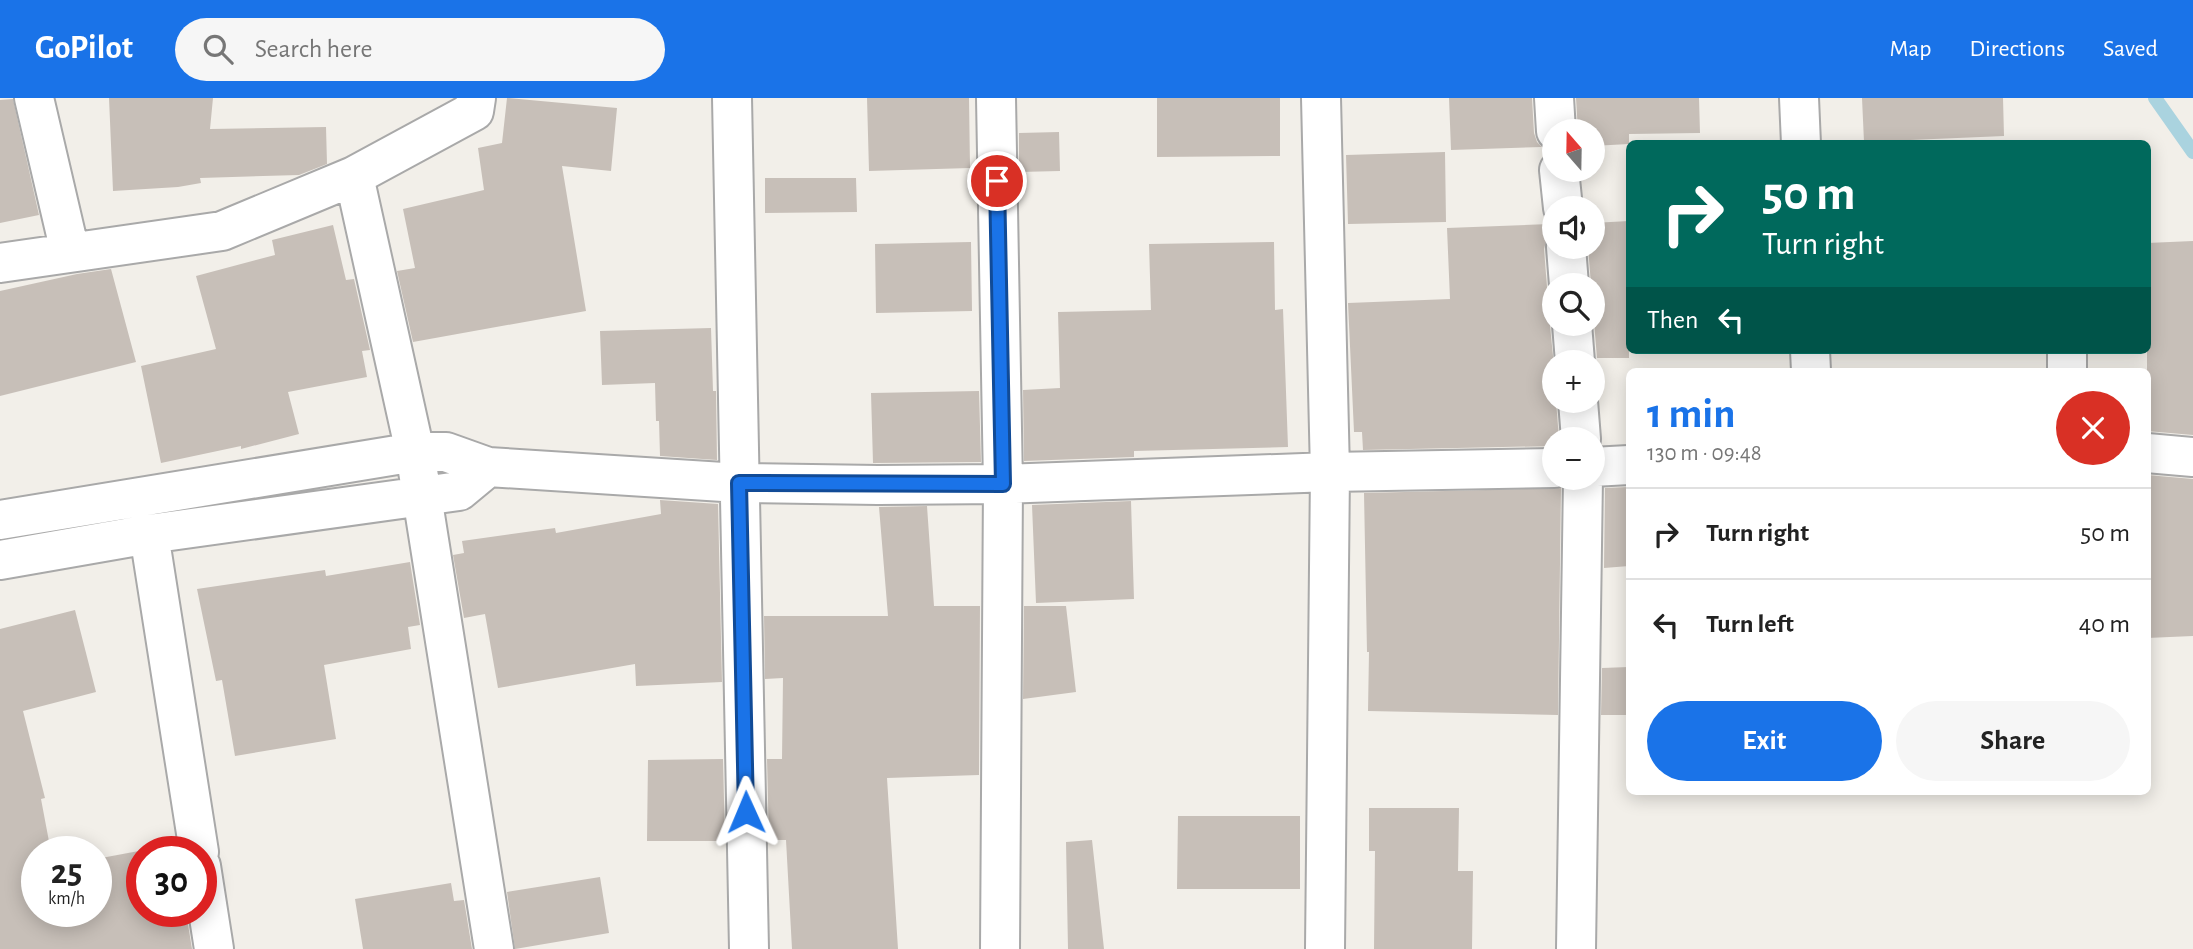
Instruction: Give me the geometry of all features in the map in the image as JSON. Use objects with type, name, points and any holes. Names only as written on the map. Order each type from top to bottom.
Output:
[{"type":"street","points":[[34,98],[70,253]]},
{"type":"street","points":[[0,262],[222,231],[354,176],[474,111],[476,98]]},
{"type":"street","points":[[732,98],[749,949]]},
{"type":"street","points":[[996,98],[1003,484],[1000,949]]},
{"type":"street","points":[[1321,98],[1330,472],[1325,949]]},
{"type":"street","points":[[1554,98],[1555,119]]},
{"type":"street","points":[[1799,98],[1801,140]]},
{"type":"street","points":[[354,176],[415,452],[494,949]]},
{"type":"street","points":[[0,520],[415,452],[446,452],[488,467],[739,483],[1003,484],[1330,472],[1542,468]]},
{"type":"street","points":[[2151,453],[2193,457]]},
{"type":"street","points":[[1605,466],[1626,465]]},
{"type":"street","points":[[0,560],[149,534],[459,491],[488,467]]},
{"type":"street","points":[[1576,949],[1583,490]]},
{"type":"street","points":[[149,534],[196,836]]},
{"type":"street","points":[[211,927],[214,949]]},
{"type":"building","points":[[109,98],[213,98],[210,129],[326,127],[327,164],[299,175],[200,178],[201,183],[178,187],[113,191]]},
{"type":"building","points":[[507,98],[617,108],[611,171],[562,166],[586,311],[413,342],[397,271],[415,268],[403,209],[484,190],[478,148],[502,143]]},
{"type":"building","points":[[867,98],[969,98],[970,168],[869,171]]},
{"type":"building","points":[[1157,98],[1280,98],[1280,156],[1157,157]]},
{"type":"building","points":[[1449,98],[1532,98],[1534,133],[1542,147],[1451,150]]},
{"type":"building","points":[[1576,98],[1699,98],[1700,133],[1629,134],[1626,144],[1605,145],[1605,119],[1577,119]]},
{"type":"building","points":[[1862,98],[2003,98],[2004,136],[1864,140]]},
{"type":"building","points":[[13,99],[39,215],[0,223],[0,100]]},
{"type":"building","points":[[1059,132],[1060,171],[1019,172],[1019,133]]},
{"type":"building","points":[[1445,152],[1446,222],[1348,224],[1346,155]]},
{"type":"building","points":[[765,178],[856,178],[857,212],[765,213]]},
{"type":"building","points":[[1626,221],[1626,354],[1629,354],[1629,358],[1605,358],[1605,350],[1596,350],[1595,336],[1605,336],[1605,273],[1590,273],[1589,259],[1605,259],[1605,222]]},
{"type":"building","points":[[1542,224],[1542,259],[1545,259],[1546,273],[1542,273],[1542,336],[1551,336],[1552,350],[1542,350],[1542,413],[1557,413],[1558,427],[1542,427],[1542,446],[1363,450],[1362,432],[1354,432],[1348,303],[1450,299],[1447,228]]},
{"type":"building","points":[[333,225],[346,280],[354,279],[370,350],[362,351],[367,377],[288,392],[299,434],[241,449],[241,446],[161,463],[141,366],[216,349],[196,276],[275,255],[272,240]]},
{"type":"building","points":[[2193,241],[2193,435],[2151,431],[2151,368],[2147,368],[2147,354],[2151,354],[2151,243]]},
{"type":"building","points":[[971,242],[972,311],[876,313],[875,244]]},
{"type":"building","points":[[1274,242],[1275,310],[1283,309],[1288,447],[1134,451],[1134,457],[1024,461],[1023,390],[1060,388],[1058,312],[1151,310],[1149,244]]},
{"type":"building","points":[[111,269],[136,362],[0,396],[0,291]]},
{"type":"building","points":[[711,328],[713,391],[716,391],[717,460],[660,456],[655,383],[602,385],[600,331]]},
{"type":"building","points":[[979,391],[981,462],[873,463],[871,393]]},
{"type":"building","points":[[2151,475],[2193,479],[2193,636],[2151,638]]},
{"type":"building","points":[[1626,487],[1626,566],[1604,568],[1605,488]]},
{"type":"building","points":[[1561,490],[1558,715],[1368,711],[1364,493]]},
{"type":"building","points":[[660,500],[718,504],[722,682],[636,686],[635,664],[498,688],[485,614],[464,618],[453,555],[464,553],[462,541],[555,528],[556,533],[661,514]]},
{"type":"building","points":[[1131,501],[1134,599],[1036,603],[1032,505]]},
{"type":"building","points":[[927,506],[934,606],[980,606],[979,775],[887,778],[898,949],[792,949],[786,840],[769,840],[767,759],[782,759],[783,678],[765,679],[764,616],[888,616],[879,507]]},
{"type":"building","points":[[410,562],[420,625],[408,627],[411,649],[324,665],[336,739],[235,756],[222,680],[216,681],[197,589],[325,570],[326,576]]},
{"type":"building","points":[[1024,606],[1066,606],[1076,692],[1023,699]]},
{"type":"building","points":[[75,610],[96,692],[23,711],[45,798],[41,799],[48,836],[21,836],[21,927],[112,927],[112,856],[126,853],[126,927],[188,927],[192,949],[0,949],[0,629]]},
{"type":"building","points":[[1626,667],[1626,715],[1601,715],[1602,668]]},
{"type":"building","points":[[723,759],[725,841],[647,841],[648,760]]},
{"type":"building","points":[[1369,808],[1459,808],[1458,871],[1473,871],[1472,949],[1374,949],[1375,851],[1369,851]]},
{"type":"building","points":[[1178,816],[1300,816],[1300,889],[1177,889]]},
{"type":"building","points":[[1092,840],[1104,949],[1068,949],[1066,842]]},
{"type":"building","points":[[600,877],[609,933],[515,949],[507,892]]},
{"type":"building","points":[[451,883],[454,901],[464,900],[472,949],[363,949],[355,899]]},
{"type":"waterway","points":[[2155,98],[2193,152]]},
{"type":"route","points":[[746,812],[739,483],[1003,484],[997,181]]}]
